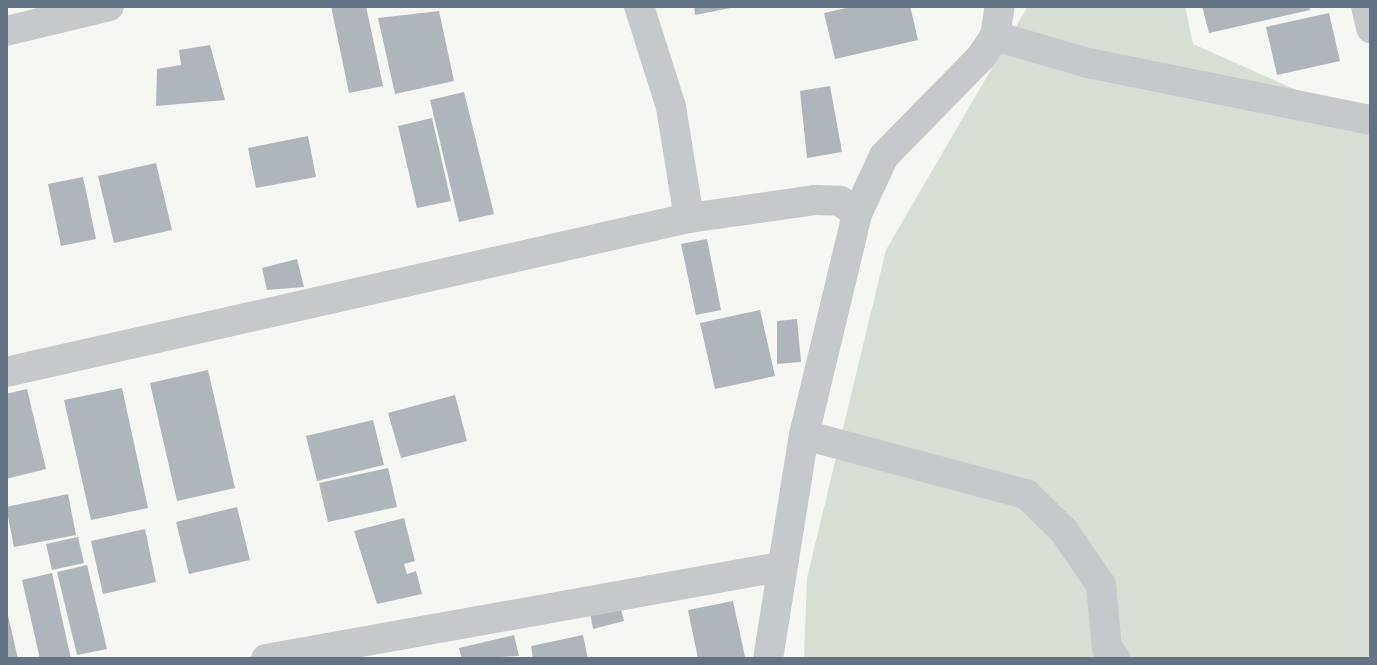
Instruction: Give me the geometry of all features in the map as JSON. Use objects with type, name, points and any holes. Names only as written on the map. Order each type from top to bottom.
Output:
[{"type":"street","points":[[6,31],[109,6]]},
{"type":"street","points":[[639,6],[671,107],[689,218]]},
{"type":"street","points":[[768,659],[780,567],[804,435],[857,214],[884,156],[995,36],[1000,6]]},
{"type":"street","points":[[1366,6],[1371,28]]},
{"type":"street","points":[[995,36],[1063,57],[1371,120]]},
{"type":"street","points":[[6,372],[689,218],[816,200],[840,201],[857,214]]},
{"type":"street","points":[[804,435],[1026,494],[1064,531],[1101,585],[1107,648],[1116,659]]},
{"type":"street","points":[[266,659],[780,567]]},
{"type":"shaded area","points":[[1028,6],[1185,6],[1193,44],[1312,97],[1371,109],[1371,659],[804,659],[807,578],[886,250]]},
{"type":"building","points":[[331,6],[366,6],[383,86],[349,93]]},
{"type":"building","points":[[694,6],[735,6],[735,7],[695,15]]},
{"type":"building","points":[[855,6],[910,6],[918,40],[835,59],[824,13]]},
{"type":"building","points":[[1202,6],[1309,6],[1310,10],[1209,33]]},
{"type":"building","points":[[439,11],[454,81],[395,94],[378,18]]},
{"type":"building","points":[[1329,13],[1340,61],[1277,75],[1266,27]]},
{"type":"building","points":[[210,45],[225,100],[156,106],[157,69],[181,65],[179,50]]},
{"type":"building","points":[[830,86],[842,152],[807,158],[800,91]]},
{"type":"building","points":[[464,92],[494,214],[459,222],[430,100]]},
{"type":"building","points":[[432,118],[451,201],[417,208],[398,126]]},
{"type":"building","points":[[308,136],[316,177],[256,188],[248,148]]},
{"type":"building","points":[[156,163],[172,230],[114,243],[98,176]]},
{"type":"building","points":[[83,177],[96,239],[61,246],[48,184]]},
{"type":"building","points":[[707,239],[721,310],[696,315],[681,244]]},
{"type":"building","points":[[297,259],[304,287],[267,290],[262,268]]},
{"type":"building","points":[[760,310],[775,376],[715,389],[700,323]]},
{"type":"building","points":[[797,319],[801,362],[777,364],[777,321]]},
{"type":"building","points":[[208,370],[235,488],[177,501],[150,383]]},
{"type":"building","points":[[122,388],[148,508],[91,520],[64,400]]},
{"type":"building","points":[[27,389],[46,469],[6,479],[6,394]]},
{"type":"building","points":[[455,395],[467,441],[401,458],[388,413]]},
{"type":"building","points":[[373,420],[384,465],[317,481],[306,436]]},
{"type":"building","points":[[388,468],[397,507],[328,522],[319,483]]},
{"type":"building","points":[[68,494],[76,535],[14,547],[6,507]]},
{"type":"building","points":[[237,507],[250,560],[189,574],[176,522]]},
{"type":"building","points":[[404,518],[415,561],[404,564],[407,574],[416,571],[422,594],[377,604],[354,531]]},
{"type":"building","points":[[145,529],[156,582],[103,594],[91,541]]},
{"type":"building","points":[[78,537],[84,563],[52,570],[46,544]]},
{"type":"building","points":[[87,565],[107,649],[77,655],[57,572]]},
{"type":"building","points":[[52,573],[71,659],[40,659],[22,580]]},
{"type":"building","points":[[733,601],[745,657],[698,659],[688,610]]},
{"type":"building","points":[[620,605],[624,621],[593,629],[590,612]]},
{"type":"building","points":[[7,611],[18,659],[6,659]]},
{"type":"building","points":[[514,635],[519,656],[462,659],[459,648]]},
{"type":"building","points":[[583,635],[588,659],[533,659],[531,646]]}]
